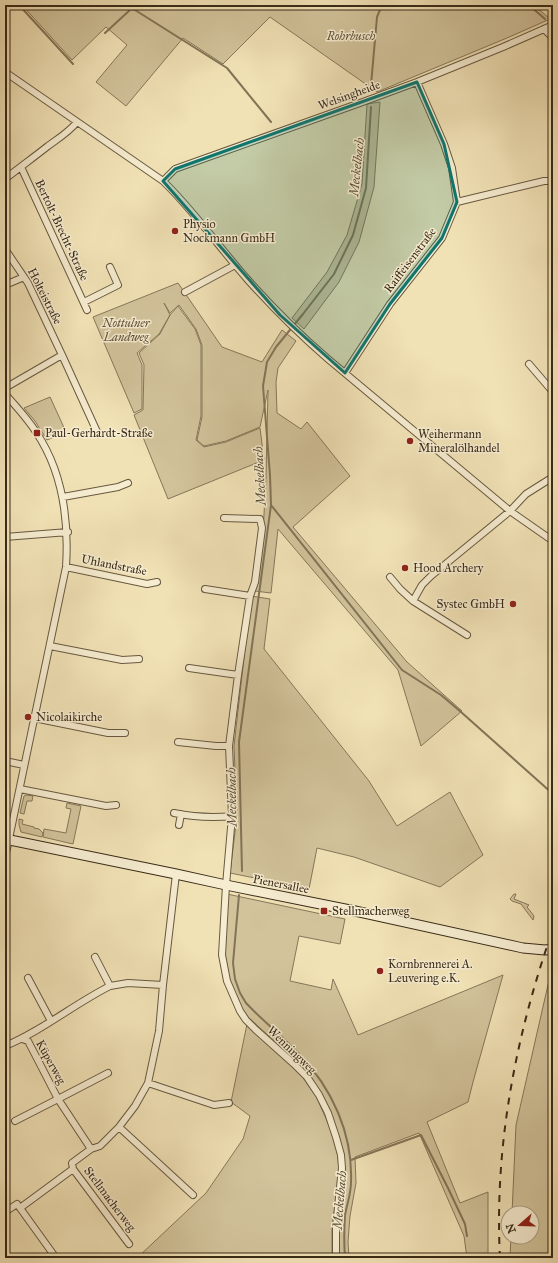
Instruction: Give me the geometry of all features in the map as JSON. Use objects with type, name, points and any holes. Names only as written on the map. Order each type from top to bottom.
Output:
[{"type":"main road","name":"Pienersallee","points":[[7,839],[355,911],[523,948],[545,950],[553,949]]},
{"type":"street","name":"Welsingheide","points":[[163,181],[175,168],[360,104],[417,82],[553,25]]},
{"type":"street","points":[[544,30],[553,38]]},
{"type":"street","points":[[5,72],[163,181],[184,202],[247,279],[288,323],[345,373],[510,511],[553,541]]},
{"type":"street","points":[[417,82],[444,144],[452,168],[457,202],[544,181],[553,181]]},
{"type":"street","points":[[5,179],[71,130],[77,122]]},
{"type":"street","name":"Bertolt-Brecht-Straße","points":[[21,167],[87,310]]},
{"type":"street","name":"Raiffeisenstraße","points":[[345,373],[390,304],[442,238],[457,202]]},
{"type":"street","name":"Holteistraße","points":[[5,249],[24,277],[98,434]]},
{"type":"street","points":[[185,292],[235,265]]},
{"type":"street","points":[[84,302],[118,285],[110,267]]},
{"type":"street","points":[[5,286],[24,277]]},
{"type":"street","points":[[5,388],[62,355]]},
{"type":"street","points":[[529,364],[553,392]]},
{"type":"street","points":[[5,394],[23,414],[37,433],[54,469],[63,497],[68,532],[66,567],[20,789],[7,839],[5,858]]},
{"type":"street","points":[[413,601],[422,585],[431,576],[510,511],[526,494],[553,477]]},
{"type":"street","points":[[63,497],[118,487],[128,483]]},
{"type":"street","name":"Wenningweg","points":[[224,518],[260,519],[262,528],[255,582],[250,596],[238,674],[229,746],[232,816],[222,955],[227,981],[246,1020],[307,1077],[319,1095],[328,1113],[341,1154],[342,1168],[336,1227],[336,1258]]},
{"type":"street","points":[[5,537],[68,532]]},
{"type":"street","name":"Uhlandstraße","points":[[66,567],[147,584],[157,582]]},
{"type":"street","points":[[390,577],[413,601],[468,635]]},
{"type":"street","points":[[205,589],[250,596]]},
{"type":"street","points":[[50,646],[122,660],[140,659]]},
{"type":"street","points":[[189,668],[238,674]]},
{"type":"street","points":[[34,718],[108,733],[125,733]]},
{"type":"street","points":[[178,742],[229,746]]},
{"type":"street","points":[[5,761],[24,765]]},
{"type":"street","points":[[20,789],[106,806],[116,805]]},
{"type":"street","points":[[174,813],[215,818],[232,816]]},
{"type":"street","points":[[180,825],[181,814]]},
{"type":"street","name":"Stellmacherweg","points":[[129,1244],[73,1169],[72,1163],[91,1149],[100,1146],[119,1127],[135,1106],[148,1083],[158,1031],[176,874]]},
{"type":"street","points":[[95,957],[110,986]]},
{"type":"street","points":[[28,978],[51,1021]]},
{"type":"street","points":[[5,1046],[22,1039],[94,994],[110,986],[128,983],[163,985]]},
{"type":"street","name":"Küperweg","points":[[22,1039],[28,1041],[58,1098],[91,1149]]},
{"type":"street","name":"Küperweg","points":[[15,1121],[108,1073]]},
{"type":"street","points":[[148,1083],[214,1105],[229,1103]]},
{"type":"street","points":[[119,1127],[193,1195]]},
{"type":"street","name":"Stellmacherweg","points":[[5,1212],[17,1204],[20,1208],[73,1169]]},
{"type":"street","points":[[20,1208],[56,1258]]},
{"type":"highlighted area","points":[[417,82],[444,144],[457,202],[442,238],[390,304],[345,373],[280,315],[163,181],[175,169]]},
{"type":"green space","name":"Rohrbusch","points":[[22,5],[447,5],[448,10],[460,5],[534,5],[550,19],[377,92],[270,17],[223,64],[183,38],[126,106],[96,82],[127,45],[106,27],[72,60]]},
{"type":"green space","points":[[380,102],[374,187],[359,242],[339,282],[304,329],[292,318],[327,272],[347,235],[362,184],[367,104]]},
{"type":"green space","name":"Nottulner Landweg","points":[[178,283],[222,347],[262,362],[282,330],[296,341],[278,368],[276,382],[277,413],[301,429],[307,422],[350,476],[293,527],[407,662],[462,711],[421,746],[398,670],[278,529],[271,593],[255,591],[263,534],[268,390],[260,427],[226,441],[204,446],[197,440],[202,417],[202,345],[196,329],[179,305],[170,313],[164,303],[170,315],[159,334],[137,353],[142,365],[142,409],[134,413],[93,317]]},
{"type":"green space","points":[[178,306],[195,329],[201,345],[201,416],[196,440],[204,447],[226,442],[260,428],[264,460],[168,499],[134,415],[143,410],[144,365],[139,353],[160,334],[170,315]]},
{"type":"green space","points":[[50,397],[66,432],[47,440],[35,421],[24,408]]},
{"type":"green space","points":[[251,596],[270,599],[264,649],[369,781],[397,826],[450,792],[483,855],[440,887],[354,857],[317,848],[309,889],[230,873],[237,816],[234,746]]},
{"type":"green space","points":[[24,796],[33,796],[32,801],[27,801],[24,814],[20,813]]},
{"type":"green space","points":[[67,803],[81,806],[73,844],[43,837],[44,829],[66,833],[71,809],[66,808]]},
{"type":"green space","points":[[19,819],[23,820],[22,824],[39,829],[43,833],[42,837],[21,832]]},
{"type":"green space","points":[[227,894],[345,919],[340,944],[299,936],[290,981],[331,990],[333,979],[358,1035],[503,975],[468,1102],[427,1122],[460,1203],[488,1192],[488,1258],[467,1258],[464,1236],[419,1133],[355,1157],[356,1183],[350,1216],[348,1242],[349,1258],[338,1258],[344,1154],[309,1076],[293,1058],[248,1017],[236,997],[229,977],[225,954]]},
{"type":"green space","points":[[514,894],[516,894],[514,899],[529,905],[527,907],[534,916],[533,920],[521,904],[510,899]]},
{"type":"green space","points":[[553,963],[553,1258],[510,1258],[511,1245],[540,1245],[540,1205],[512,1205],[516,1125]]},
{"type":"green space","points":[[247,1024],[299,1072],[317,1098],[331,1130],[338,1156],[339,1171],[332,1228],[332,1258],[137,1258],[206,1193],[243,1139],[250,1116],[231,1102]]},
{"type":"waterway","points":[[19,5],[73,64]]},
{"type":"waterway","name":"Meckelbach","points":[[371,85],[377,17],[382,5]]},
{"type":"waterway","points":[[529,5],[545,19]]},
{"type":"waterway","points":[[105,33],[131,9],[135,10],[227,68],[271,122]]},
{"type":"waterway","name":"Meckelbach","points":[[242,871],[239,742],[271,505],[263,386],[267,362],[276,347],[334,274],[353,235],[366,188],[371,107]]},
{"type":"waterway","points":[[271,505],[402,670],[441,695],[553,794]]},
{"type":"waterway","name":"Meckelbach","points":[[239,895],[233,963],[235,979],[240,993],[246,1003],[293,1047],[311,1067],[330,1097],[344,1129],[351,1164],[350,1195],[345,1215],[345,1258]]},
{"type":"waterway","points":[[351,1160],[421,1135],[465,1224],[467,1236]]},
{"type":"railway","points":[[500,1258],[499,1216],[501,1174],[504,1132],[510,1091],[528,1009],[553,929]]},
{"type":"place","name":"Physio Nockmann GmbH","points":[[175,231]]},
{"type":"place","name":"Paul-Gerhardt-Straße","points":[[37,433]]},
{"type":"place","name":"Weihermann Mineralölhandel","points":[[410,441]]},
{"type":"place","name":"Hood Archery","points":[[405,568]]},
{"type":"place","name":"Systec GmbH","points":[[513,604]]},
{"type":"place","name":"Nicolaikirche","points":[[28,717]]},
{"type":"place","name":"Stellmacherweg","points":[[324,911]]},
{"type":"place","name":"Kornbrennerei A. Leuvering e.K.","points":[[380,971]]}]
